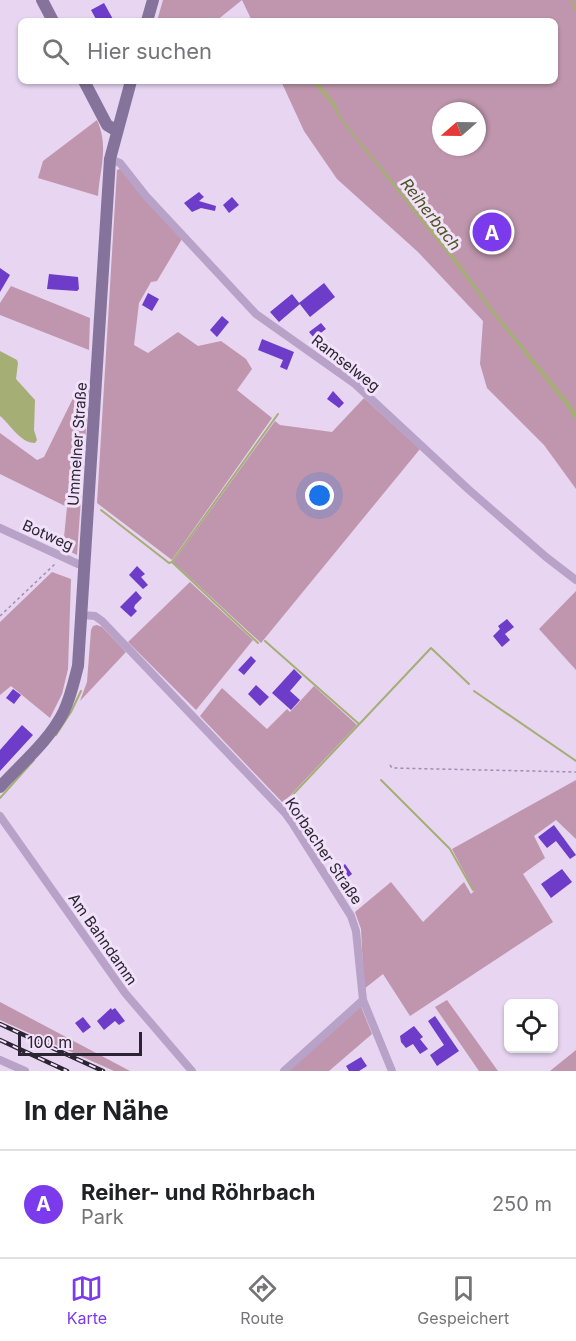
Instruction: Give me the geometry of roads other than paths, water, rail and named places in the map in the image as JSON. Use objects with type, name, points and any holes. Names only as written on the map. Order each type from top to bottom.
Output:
[{"type":"main road","points":[[42,0],[51,18]]},
{"type":"main road","points":[[148,18],[153,0]]},
{"type":"main road","points":[[86,84],[106,125],[117,131]]},
{"type":"main road","name":"Ummelner Straße","points":[[0,787],[46,737],[63,712],[72,691],[78,666],[110,159],[130,84]]},
{"type":"street","name":"Ramselweg","points":[[110,159],[120,163],[146,196],[256,314],[355,384],[476,497],[576,580]]},
{"type":"street","name":"Botweg","points":[[0,528],[85,564]]},
{"type":"street","name":"Korbacher Straße","points":[[82,615],[95,616],[102,621],[285,813],[351,915],[356,931],[363,1000],[392,1071]]},
{"type":"street","name":"Am Bahndamm","points":[[0,816],[125,993],[192,1071]]},
{"type":"street","points":[[284,1071],[363,1000]]},
{"type":"street","points":[[0,1060],[25,1071]]},
{"type":"waterway","points":[[571,0],[576,11]]},
{"type":"waterway","points":[[172,562],[278,414]]},
{"type":"waterway","points":[[101,510],[169,563],[172,562],[258,643]]},
{"type":"waterway","points":[[265,641],[359,724]]},
{"type":"waterway","points":[[284,804],[431,648],[469,684]]},
{"type":"waterway","points":[[56,735],[81,691]]},
{"type":"waterway","points":[[474,691],[576,761]]},
{"type":"waterway","points":[[0,798],[34,760]]},
{"type":"waterway","points":[[381,780],[450,849],[473,890]]},
{"type":"railway","points":[[0,1024],[103,1071]]},
{"type":"railway","points":[[0,1040],[67,1071]]},
{"type":"place","name":"Reiher- und Röhrbach","points":[[492,232]]},
{"type":"water label","name":"Reiherbach","points":[[431,214]]}]
